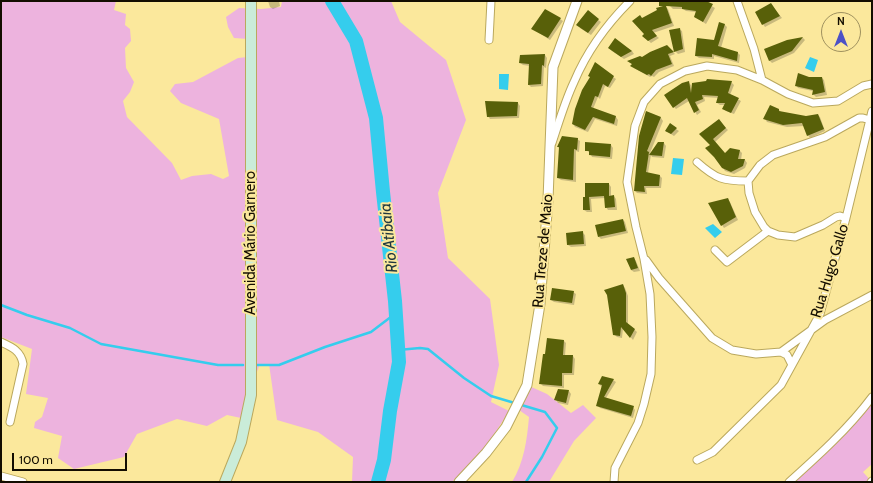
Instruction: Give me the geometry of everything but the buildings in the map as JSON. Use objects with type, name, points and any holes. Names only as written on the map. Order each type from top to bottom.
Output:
[{"type":"main road","name":"Avenida Mário Garnero","points":[[225,482],[241,442],[250,395],[251,1]]},
{"type":"street","points":[[489,40],[491,1]]},
{"type":"street","name":"Rua Treze de Maio","points":[[459,482],[506,427],[527,385],[540,304],[548,200],[553,67],[577,1]]},
{"type":"street","points":[[550,149],[574,82],[586,58],[605,28],[630,1]]},
{"type":"street","points":[[736,1],[754,49],[762,80]]},
{"type":"street","points":[[614,482],[615,468],[638,423],[651,374],[652,337],[650,294],[627,182],[635,126],[644,102],[660,84],[685,70],[707,66],[738,70],[762,80],[788,94],[813,103],[838,101],[863,86],[872,84]]},
{"type":"street","name":"Rua Hugo Gallo","points":[[697,460],[713,452],[781,385],[820,314],[846,218],[872,111]]},
{"type":"street","points":[[846,218],[840,216],[836,217],[823,225],[794,237],[778,235],[768,231],[755,212],[749,193],[748,181],[760,165],[772,154],[825,137],[859,118],[870,120]]},
{"type":"street","points":[[697,162],[710,174],[723,179],[748,181]]},
{"type":"street","points":[[715,250],[727,262],[768,231]]},
{"type":"street","points":[[644,259],[712,338],[732,350],[756,354],[782,352],[825,320],[872,295]]},
{"type":"street","points":[[820,314],[825,320]]},
{"type":"street","points":[[1,342],[17,350],[22,358],[23,364],[10,422]]},
{"type":"street","points":[[782,352],[787,355],[792,365]]},
{"type":"street","points":[[789,482],[832,441],[861,411],[872,397]]},
{"type":"street","points":[[1,476],[24,482]]},
{"type":"shaded area","points":[[1,1],[116,1],[114,10],[126,14],[125,25],[130,29],[131,41],[125,48],[126,68],[134,82],[130,92],[123,101],[127,117],[172,163],[181,180],[192,176],[211,174],[223,179],[229,176],[219,119],[181,103],[170,91],[175,84],[193,82],[238,58],[248,57],[248,39],[234,38],[228,27],[226,17],[239,8],[261,9],[281,7],[282,1],[391,1],[400,22],[446,60],[466,120],[438,193],[448,258],[490,299],[499,365],[491,402],[509,411],[485,449],[453,481],[352,482],[353,457],[318,432],[277,420],[269,364],[259,366],[241,418],[227,415],[207,426],[177,419],[137,434],[124,457],[74,469],[58,458],[62,436],[34,428],[35,422],[42,417],[48,398],[26,394],[32,349],[1,337]]},
{"type":"shaded area","points":[[527,385],[547,394],[571,413],[583,405],[596,418],[574,441],[549,482],[512,482],[522,459],[526,442],[529,417],[519,410]]},
{"type":"shaded area","points":[[872,395],[872,464],[863,472],[872,482],[787,482]]},
{"type":"water","points":[[810,57],[818,60],[814,72],[805,68]]},
{"type":"water","points":[[499,74],[509,74],[508,90],[499,89]]},
{"type":"water","points":[[673,158],[684,159],[682,175],[671,174]]},
{"type":"water","points":[[713,224],[722,232],[715,238],[705,228]]},
{"type":"waterway","name":"Rio Atibaia","points":[[332,1],[356,41],[376,118],[395,301],[399,362],[390,411],[384,460],[378,482]]},
{"type":"waterway","points":[[1,305],[27,315],[70,328],[101,344],[218,365],[243,365]]},
{"type":"waterway","points":[[257,365],[279,365],[325,347],[371,332],[396,313]]},
{"type":"waterway","points":[[398,350],[420,348],[428,349],[464,378],[491,396],[545,412],[557,428],[542,457],[526,482]]}]
